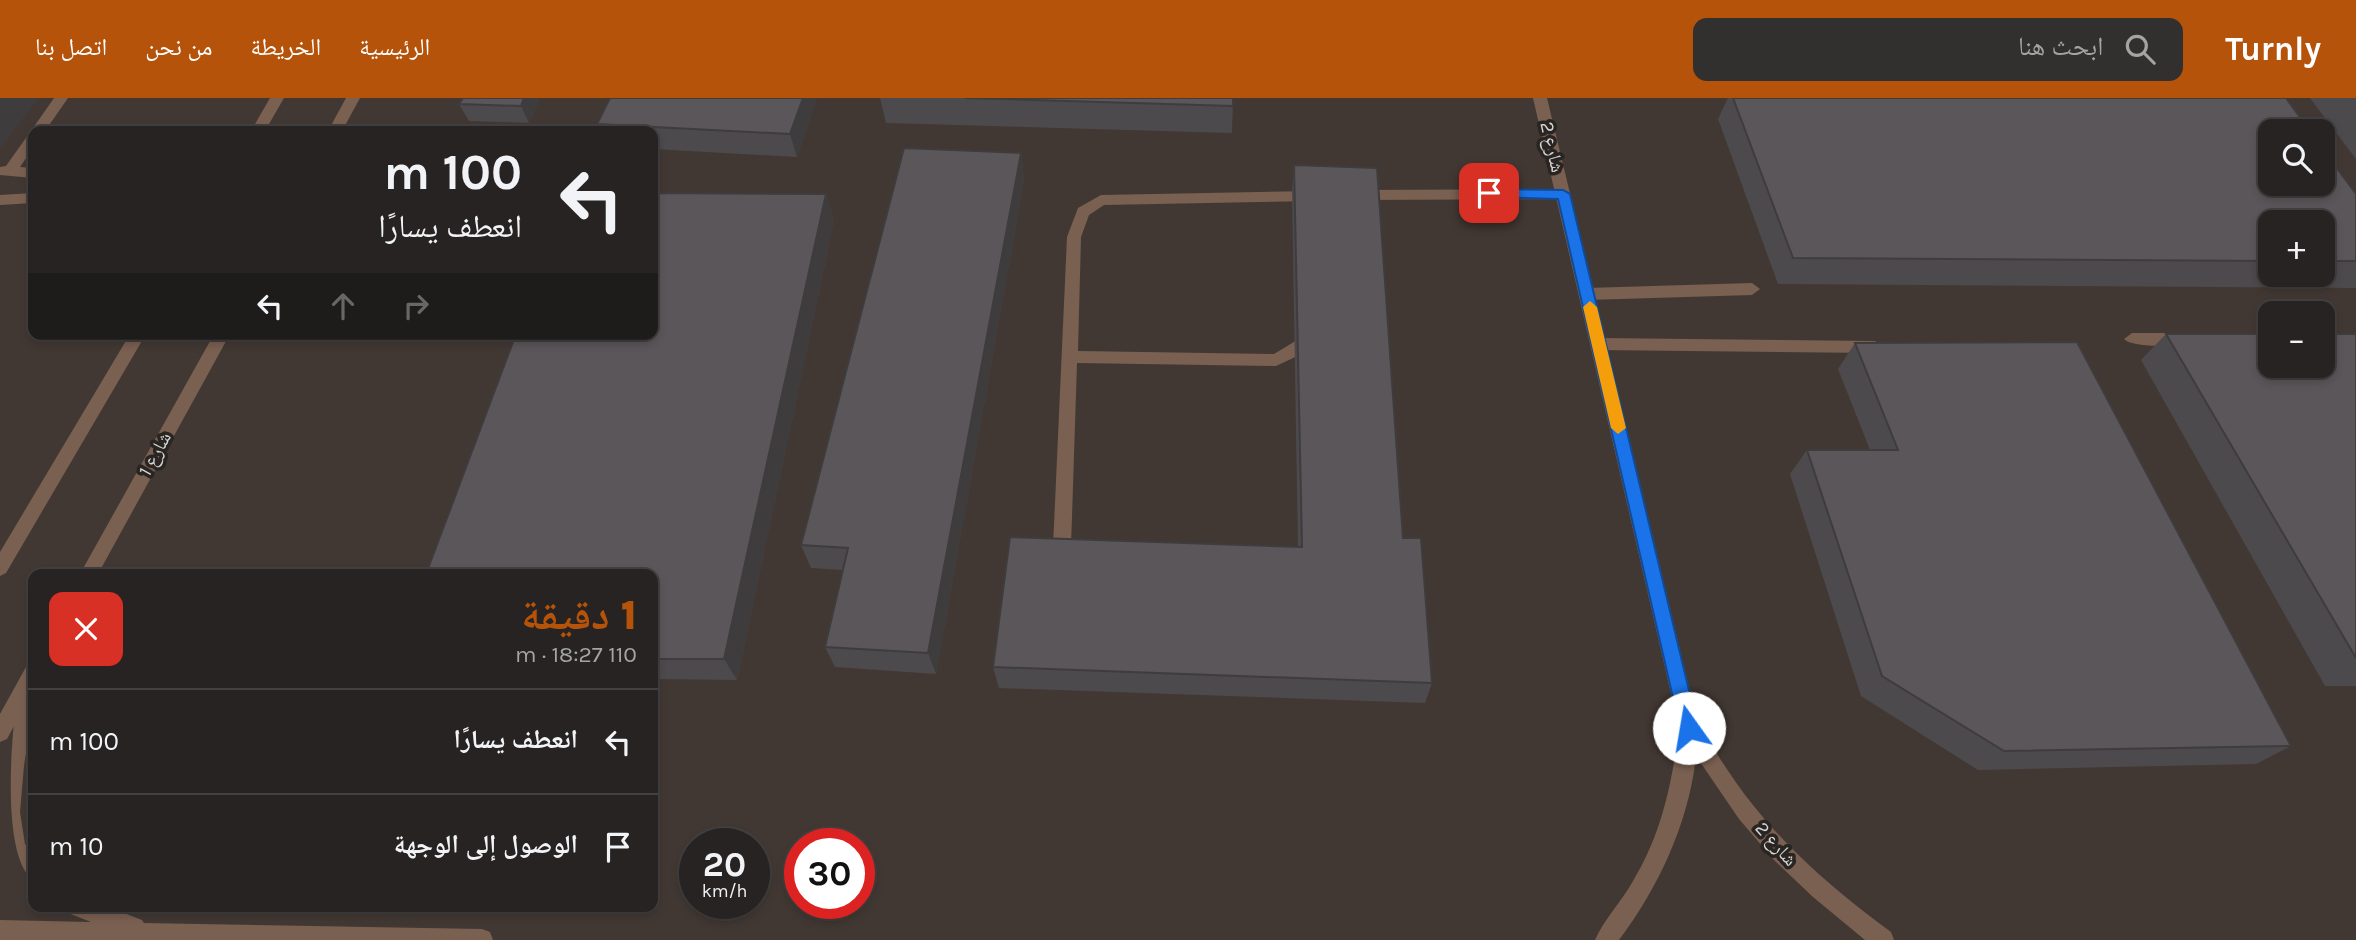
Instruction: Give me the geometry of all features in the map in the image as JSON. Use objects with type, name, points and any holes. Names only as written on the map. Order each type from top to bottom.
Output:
[{"type":"street","points":[[41,126],[61,98]]},
{"type":"street","points":[[261,126],[277,98]]},
{"type":"street","points":[[338,126],[353,98]]},
{"type":"street","name":"شارع 2","points":[[1541,98],[1689,728],[1730,791],[1782,854],[1846,913],[1883,940]]},
{"type":"street","points":[[5,171],[28,144]]},
{"type":"street","points":[[5,171],[28,173]]},
{"type":"street","points":[[1062,547],[1074,237],[1083,212],[1101,200],[1123,198],[1304,203],[1336,196],[1563,194]]},
{"type":"street","points":[[0,200],[28,198]]},
{"type":"street","points":[[1587,294],[1752,289]]},
{"type":"street","points":[[1068,357],[1276,360],[1300,348],[1321,332],[1323,322]]},
{"type":"street","points":[[2132,339],[2201,339]]},
{"type":"street","points":[[0,568],[134,340]]},
{"type":"street","name":"شارع 1","points":[[92,569],[219,340]]},
{"type":"street","points":[[1599,344],[1889,347]]},
{"type":"street","points":[[0,733],[28,682]]},
{"type":"street","points":[[28,693],[13,774],[10,814],[16,848],[28,864]]},
{"type":"street","name":"شارع 2","points":[[1606,940],[1630,911],[1661,852],[1681,790],[1689,728]]},
{"type":"street","points":[[92,912],[152,933]]},
{"type":"street","points":[[0,931],[482,940]]},
{"type":"shaded area","points":[[0,98],[2356,98],[2356,940],[0,940]]},
{"type":"building","points":[[463,98],[524,98],[521,106],[459,104]]},
{"type":"building","points":[[610,98],[803,98],[790,134],[597,124]]},
{"type":"building","points":[[965,98],[1233,98],[1233,106]]},
{"type":"building","points":[[1733,98],[2286,98],[2301,119],[2258,119],[2258,196],[2335,196],[2335,166],[2356,194],[2356,261],[2335,261],[2335,210],[2258,210],[2258,261],[1793,258]]},
{"type":"building","points":[[904,148],[1021,153],[928,653],[825,647],[848,548],[801,545]]},
{"type":"building","points":[[1294,165],[1377,168],[1403,538],[1421,538],[1432,683],[993,667],[1010,537],[1302,547]]},
{"type":"building","points":[[658,193],[826,194],[724,659],[658,659],[658,569],[428,569],[514,340],[658,340]]},
{"type":"building","points":[[2166,334],[2258,334],[2258,378],[2335,378],[2335,334],[2356,334],[2356,658]]},
{"type":"building","points":[[2077,342],[2291,746],[2004,751],[1882,676],[1807,450],[1898,450],[1855,343]]},
{"type":"slow traffic","points":[[1590,307],[1618,428]]},
{"type":"route","points":[[1489,193],[1563,194],[1689,728]]}]
